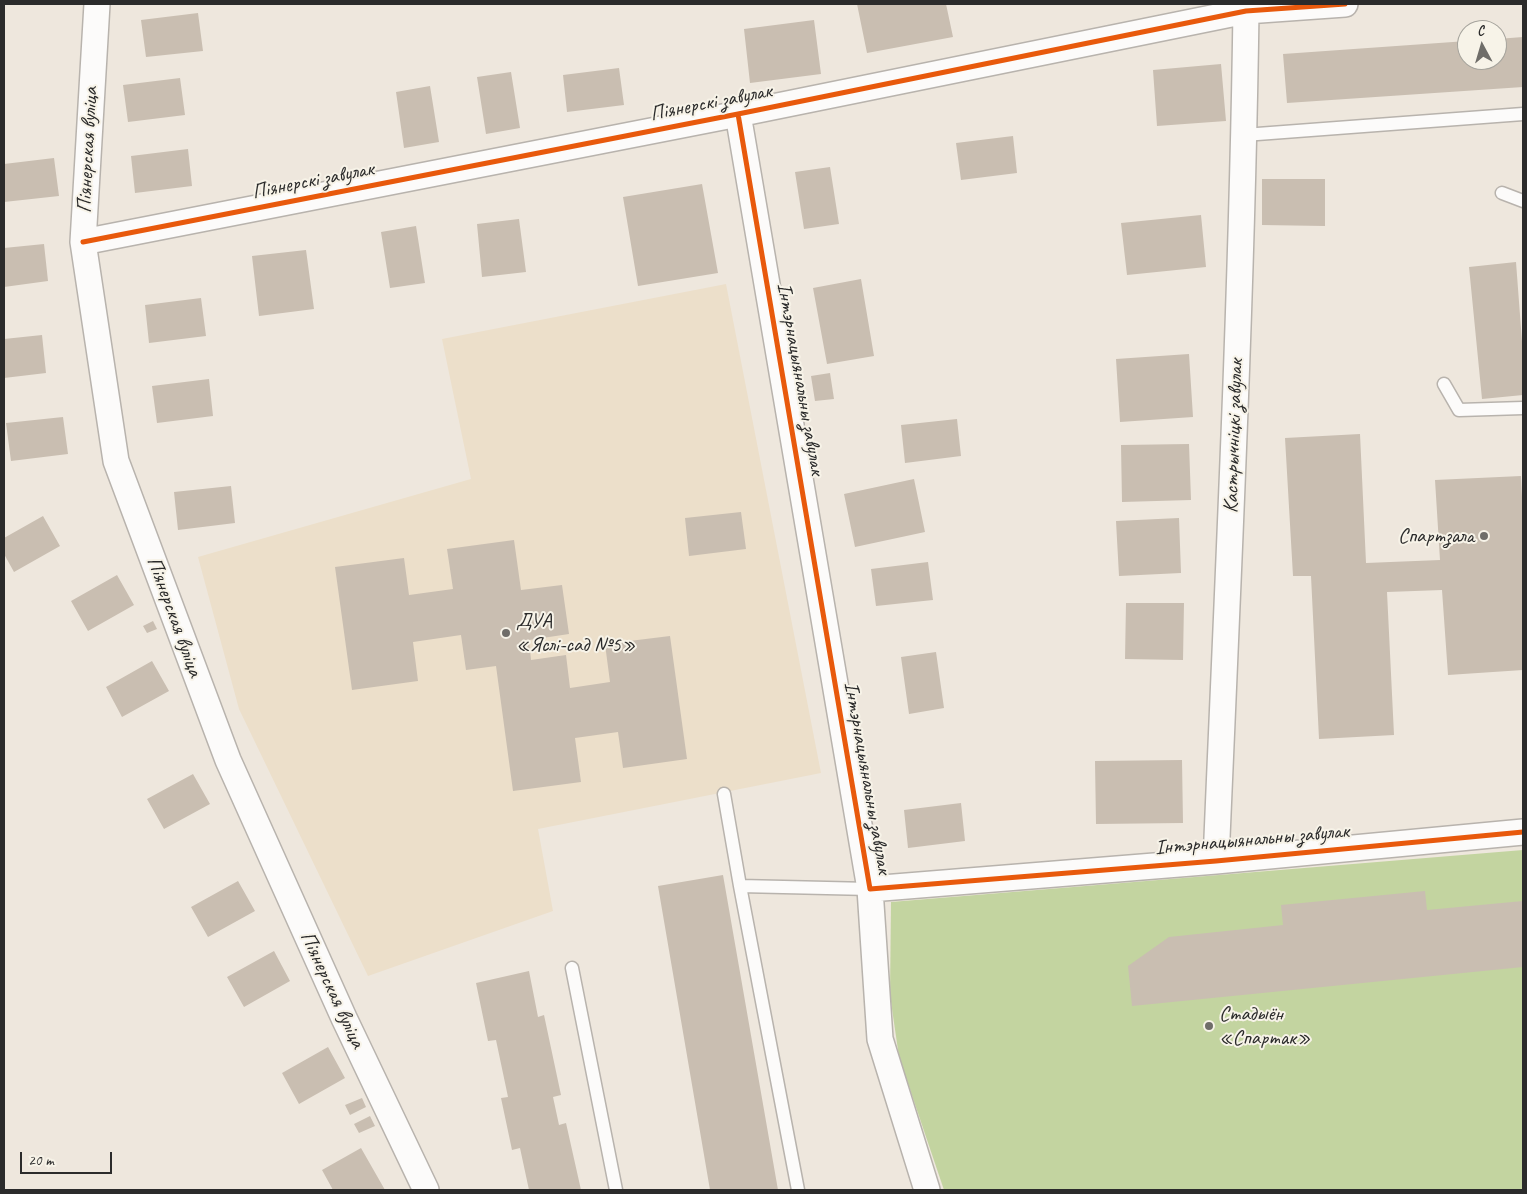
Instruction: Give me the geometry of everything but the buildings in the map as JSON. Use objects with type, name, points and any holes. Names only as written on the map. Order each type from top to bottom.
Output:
[{"type":"street","name":"Піянерская вуліца","points":[[97,4],[83,242],[116,461],[228,760],[344,1018],[426,1190]]},
{"type":"street","name":"Піянерскі завулак","points":[[83,242],[738,114],[1246,11],[1345,4]]},
{"type":"street","name":"Кастрычніцкі завулак","points":[[1216,861],[1234,446],[1246,11]]},
{"type":"street","name":"Інтэрнацыянальны завулак","points":[[738,114],[870,889],[880,1040],[927,1190]]},
{"type":"street","name":"Інтэрнацыянальны завулак","points":[[870,889],[1216,861],[1523,832]]},
{"type":"lane","points":[[1244,135],[1523,114]]},
{"type":"lane","points":[[1502,193],[1523,201]]},
{"type":"lane","points":[[1444,384],[1458,410],[1523,408]]},
{"type":"lane","points":[[724,794],[798,1190]]},
{"type":"lane","points":[[740,886],[870,889]]},
{"type":"lane","points":[[572,968],[616,1190]]},
{"type":"shaded area","name":"ДУА «Яслі-сад №5»","points":[[726,284],[821,773],[538,829],[553,911],[368,976],[239,709],[198,557],[471,479],[442,339]]},
{"type":"green space","name":"Стадыён «Спартак»","points":[[1523,850],[1523,1190],[944,1190],[899,1057],[890,995],[891,902]]},
{"type":"cycle path","points":[[83,242],[738,114],[1246,11],[1345,4]]},
{"type":"cycle path","points":[[738,114],[870,889],[1216,861],[1523,832]]},
{"type":"place","name":"Спартзала","points":[[1484,536]]},
{"type":"place","name":"ДУА «Яслі-сад №5»","points":[[506,633]]},
{"type":"place","name":"Стадыён «Спартак»","points":[[1209,1026]]}]
